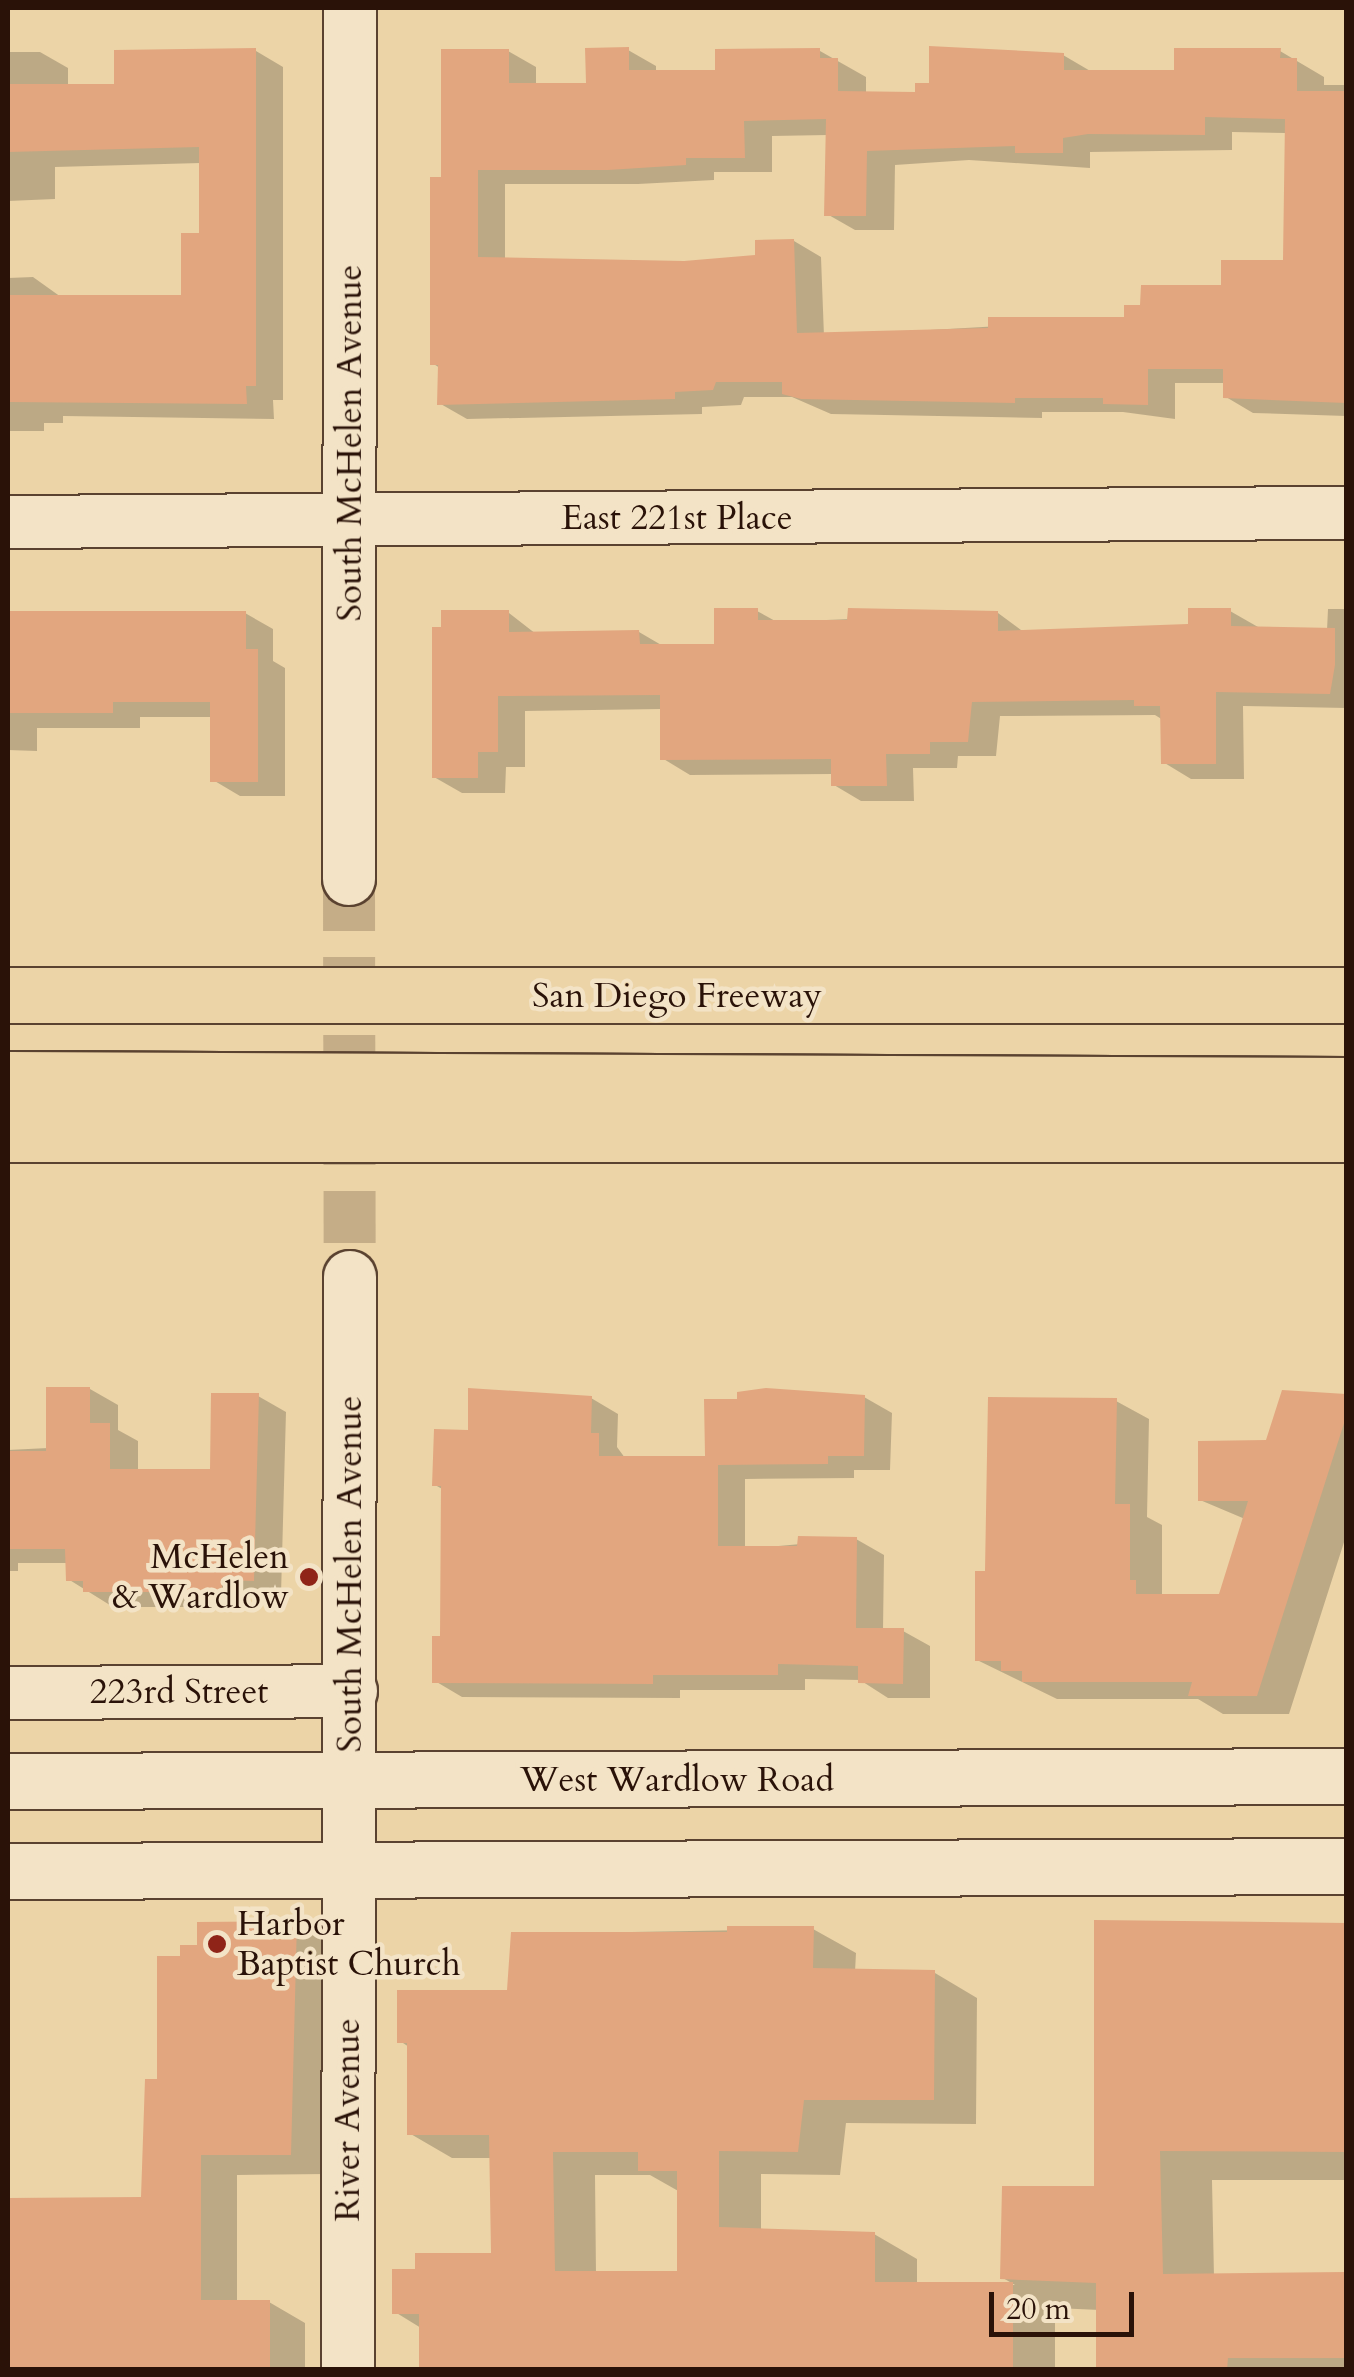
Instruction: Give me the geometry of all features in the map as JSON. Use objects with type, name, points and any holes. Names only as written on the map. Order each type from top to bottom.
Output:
[{"type":"highway","name":"San Diego Freeway","points":[[8,994],[1346,995]]},
{"type":"highway","points":[[8,1046],[1346,1050]]},
{"type":"highway","points":[[8,1079],[1346,1085]]},
{"type":"highway","points":[[8,1134],[1346,1134]]},
{"type":"main road","name":"West Wardlow Road","points":[[8,1781],[1346,1776]]},
{"type":"main road","points":[[8,1871],[1346,1866]]},
{"type":"street","name":"South McHelen Avenue","points":[[349,880],[353,520],[350,8]]},
{"type":"street","name":"East 221st Place","points":[[8,522],[1346,514]]},
{"type":"street","name":"South McHelen Avenue","points":[[347,1870],[351,1691],[350,1277]]},
{"type":"street","name":"223rd Street","points":[[8,1693],[351,1691]]},
{"type":"street","name":"River Avenue","points":[[347,1870],[348,2370]]},
{"type":"building","points":[[929,46],[1064,53],[1064,70],[1174,70],[1174,48],[1281,48],[1280,58],[1297,58],[1297,91],[1346,91],[1346,403],[1223,398],[1223,369],[1148,369],[1148,405],[1103,404],[1103,398],[1015,398],[1015,403],[801,399],[782,394],[782,382],[716,382],[713,390],[675,392],[675,399],[437,405],[438,365],[430,365],[430,177],[441,177],[441,49],[509,49],[509,83],[586,83],[585,48],[629,47],[629,70],[715,70],[715,49],[820,48],[820,58],[838,58],[838,91],[915,92],[915,83],[929,83]],"holes":[[[1205,117],[1285,119],[1283,260],[1221,260],[1221,285],[1141,285],[1140,305],[1124,305],[1124,317],[988,317],[988,328],[797,333],[794,239],[755,240],[755,255],[684,261],[478,257],[478,170],[608,170],[686,165],[686,158],[745,158],[744,121],[826,119],[824,216],[866,216],[867,151],[1015,146],[1015,153],[1063,153],[1063,138],[1088,134],[1205,135]]]},
{"type":"building","points":[[256,48],[256,386],[246,386],[247,404],[8,402],[8,295],[181,295],[181,233],[199,233],[199,147],[8,152],[8,84],[114,84],[114,50]]},
{"type":"building","points":[[714,608],[758,608],[758,620],[847,620],[848,608],[998,611],[998,631],[1188,624],[1188,608],[1231,608],[1231,626],[1335,628],[1335,665],[1330,694],[1216,692],[1216,764],[1161,764],[1160,706],[1134,706],[1134,700],[972,702],[968,742],[930,742],[930,754],[886,754],[887,786],[831,786],[831,759],[660,760],[660,695],[498,696],[498,752],[478,752],[478,778],[432,778],[432,627],[441,627],[441,610],[509,610],[509,632],[639,630],[640,644],[714,644]]},
{"type":"building","points":[[8,611],[246,611],[246,649],[258,649],[258,782],[210,782],[210,702],[113,702],[113,713],[8,713]]},
{"type":"building","points":[[46,1387],[90,1387],[90,1423],[110,1423],[110,1469],[210,1469],[211,1393],[259,1393],[254,1581],[222,1580],[222,1592],[83,1592],[83,1581],[66,1581],[65,1549],[8,1549],[8,1451],[46,1451]]},
{"type":"building","points":[[468,1388],[592,1396],[591,1433],[599,1433],[599,1456],[705,1456],[704,1399],[737,1399],[737,1392],[766,1388],[865,1395],[864,1456],[828,1456],[828,1464],[718,1465],[718,1546],[797,1546],[798,1536],[857,1537],[856,1628],[904,1628],[903,1684],[858,1683],[858,1666],[778,1664],[778,1675],[653,1675],[653,1684],[432,1683],[432,1636],[440,1636],[441,1486],[432,1486],[434,1429],[468,1430]]},
{"type":"building","points":[[1282,1390],[1346,1394],[1346,1417],[1257,1696],[1188,1696],[1192,1682],[1022,1682],[1022,1671],[1001,1671],[1001,1661],[975,1661],[975,1571],[985,1571],[988,1397],[1117,1398],[1115,1504],[1130,1504],[1130,1580],[1136,1580],[1136,1594],[1219,1594],[1248,1501],[1198,1501],[1198,1441],[1266,1440]]},
{"type":"building","points":[[1094,1920],[1346,1923],[1346,2152],[1160,2151],[1163,2274],[1346,2272],[1346,2358],[1228,2358],[1227,2370],[1096,2369],[1096,2283],[1000,2279],[1002,2186],[1094,2186]]},
{"type":"building","points":[[297,1921],[291,2155],[201,2155],[201,2300],[270,2300],[270,2369],[8,2370],[8,2198],[141,2197],[145,2079],[157,2079],[157,1956],[180,1956],[180,1945],[197,1945],[197,1922]]},
{"type":"building","points":[[727,1926],[814,1926],[813,1968],[935,1970],[934,2100],[804,2100],[798,2152],[719,2151],[719,2227],[875,2232],[875,2282],[1013,2282],[1013,2370],[419,2370],[419,2314],[392,2314],[392,2269],[415,2269],[415,2253],[491,2253],[489,2135],[407,2135],[407,2043],[397,2043],[397,1990],[507,1990],[511,1932],[727,1932]],"holes":[[[553,2152],[638,2152],[638,2171],[677,2171],[677,2271],[555,2271]]]},
{"type":"tunnel","points":[[349,879],[350,1277]]},
{"type":"place","name":"McHelen & Wardlow","points":[[309,1577]]},
{"type":"place","name":"Harbor Baptist Church","points":[[217,1944]]}]
